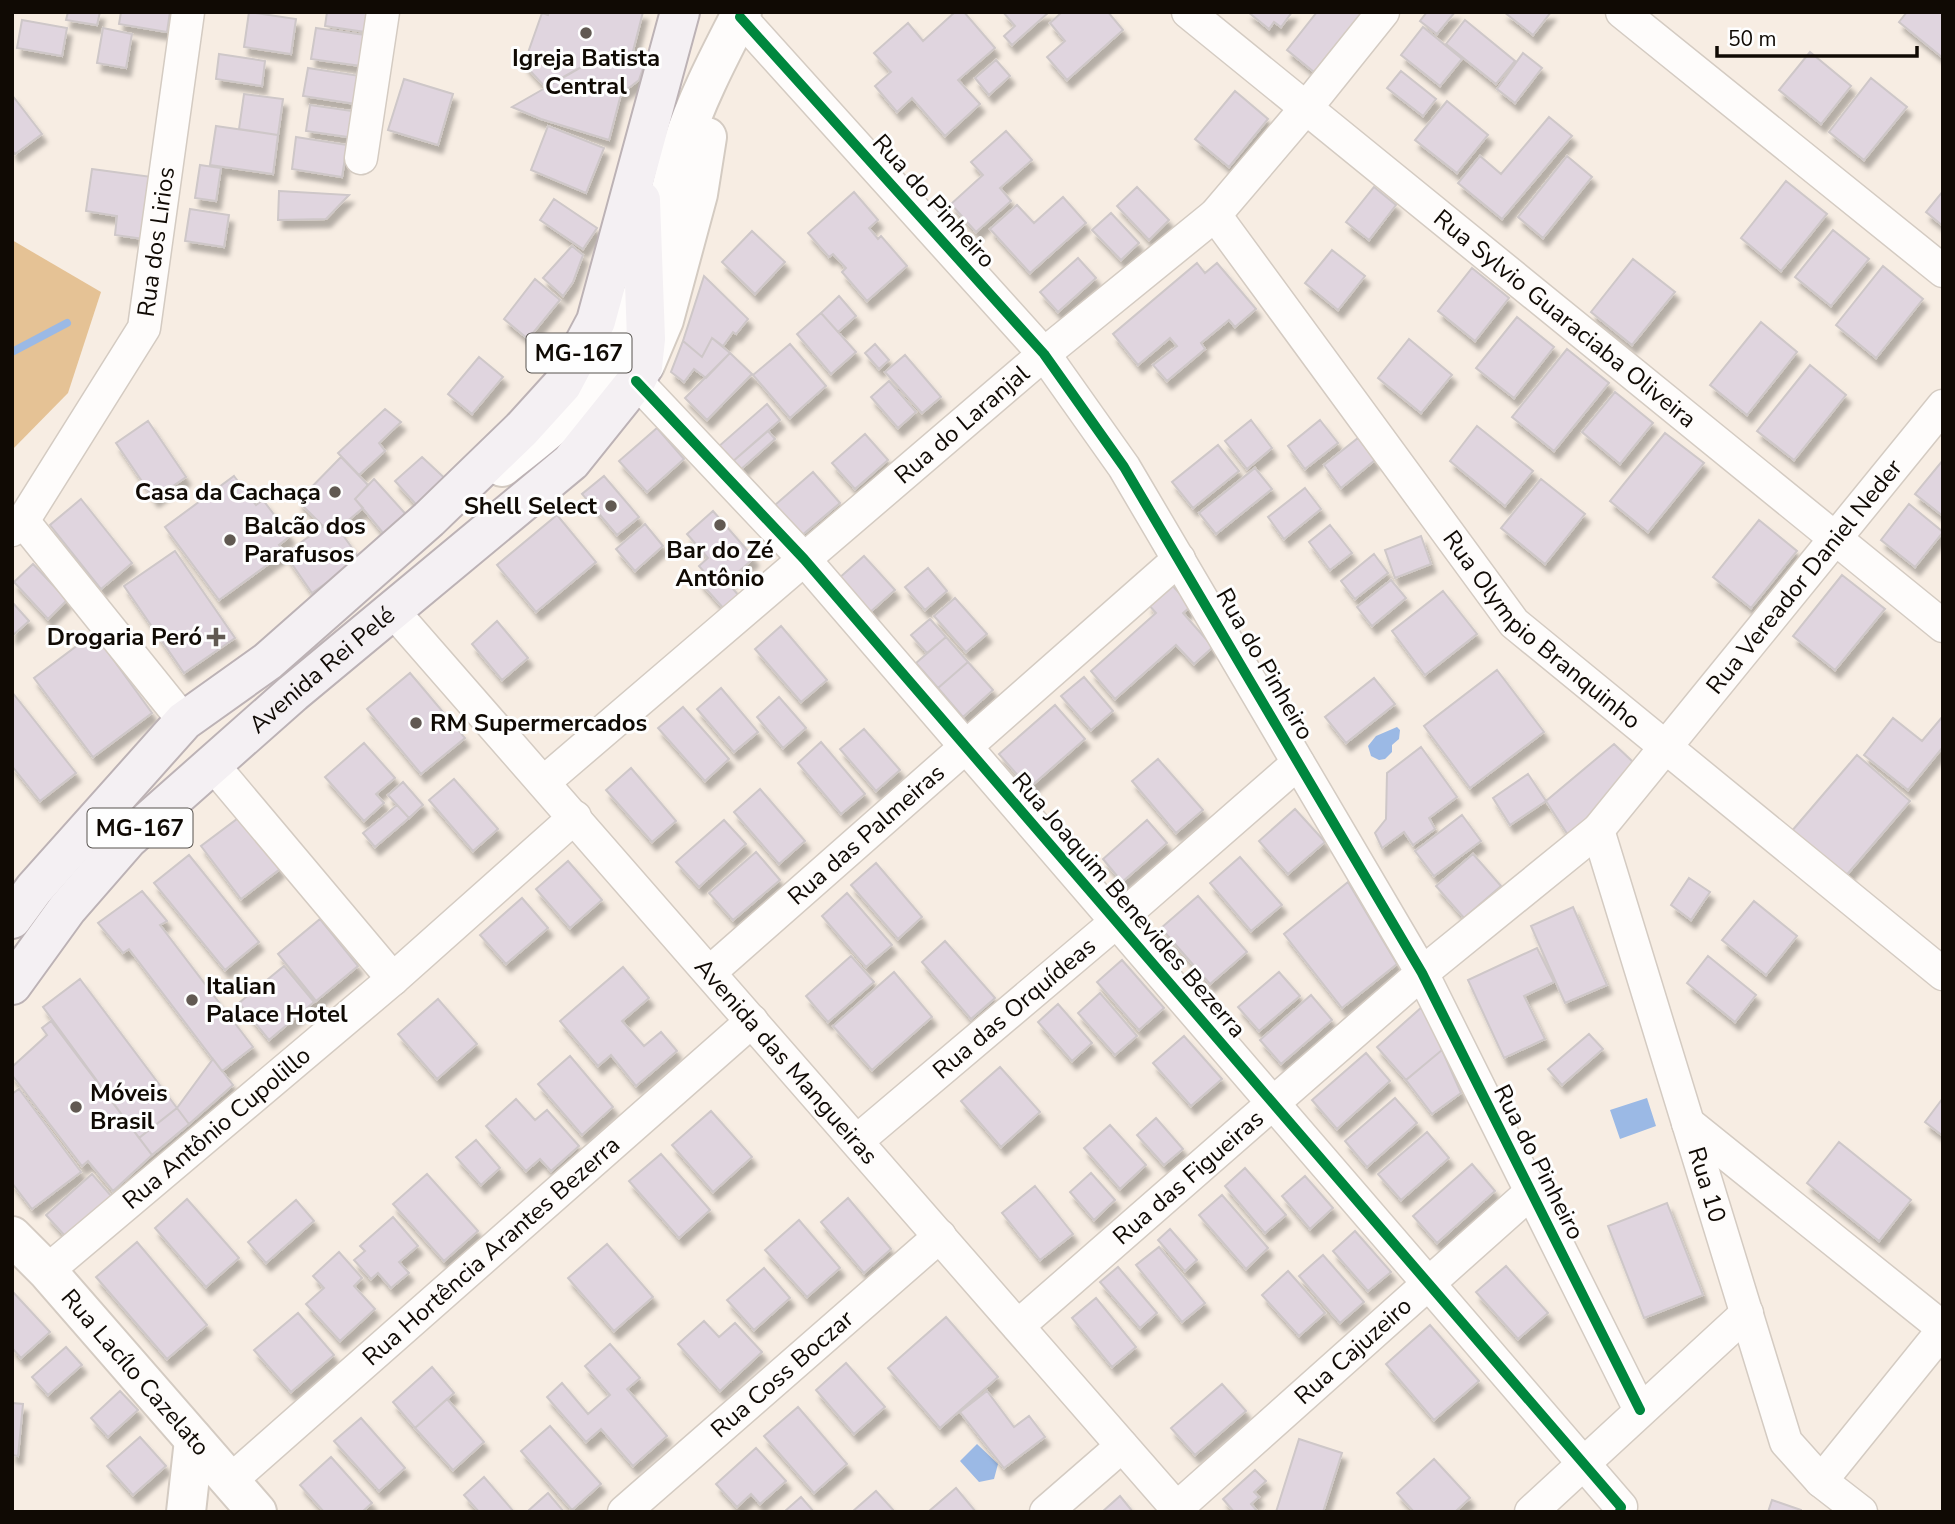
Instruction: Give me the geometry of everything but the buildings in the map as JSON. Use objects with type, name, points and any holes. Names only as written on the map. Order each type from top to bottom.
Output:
[{"type":"main road","name":"MG-167","points":[[429,519],[522,429],[562,385],[596,321],[680,12]]},
{"type":"main road","points":[[429,519],[478,487],[567,416],[606,369],[644,292],[684,141],[741,14]]},
{"type":"main road","points":[[640,374],[664,320],[698,194],[708,141],[702,97]]},
{"type":"main road","points":[[640,374],[646,339],[640,223],[644,139]]},
{"type":"main road","name":"Avenida Rei Pelé","points":[[12,985],[67,909],[128,839],[293,693],[571,462],[640,374]]},
{"type":"main road","name":"Avenida Rei Pelé","points":[[12,919],[34,889],[184,721],[268,661],[429,519]]},
{"type":"main road","name":"Rua Lacílo Cazelato","points":[[12,1236],[47,1271],[257,1512]]},
{"type":"main road","points":[[186,1512],[194,1440]]},
{"type":"street","name":"Rua dos Lirios","points":[[18,526],[144,328],[188,12]]},
{"type":"street","points":[[360,158],[383,12]]},
{"type":"street","name":"Rua Sylvio Guaraciaba Oliveira","points":[[1188,12],[1943,626]]},
{"type":"street","name":"Rua do Laranjal","points":[[544,782],[1044,354],[1215,215],[1383,12]]},
{"type":"street","points":[[1622,12],[1943,271]]},
{"type":"street","name":"Rua do Pinheiro","points":[[741,14],[1044,354],[1124,467],[1422,973],[1640,1410]]},
{"type":"street","name":"Rua Olympio Branquinho","points":[[1215,215],[1514,623],[1943,974]]},
{"type":"street","name":"Rua Joaquim Benevides Bezerra","points":[[640,374],[804,559],[1621,1507],[1620,1512]]},
{"type":"street","name":"Rua Vereador Daniel Neder","points":[[1667,747],[1943,406]]},
{"type":"street","points":[[18,526],[184,721]]},
{"type":"street","name":"Rua das Palmeiras","points":[[709,971],[1179,559]]},
{"type":"street","name":"Avenida das Mangueiras","points":[[393,611],[1178,1510]]},
{"type":"street","name":"Rua das Figueiras","points":[[1018,1326],[1422,973],[1598,830],[1667,747]]},
{"type":"street","name":"Rua das Orquídeas","points":[[857,1141],[1116,922],[1298,763]]},
{"type":"street","points":[[213,765],[393,979]]},
{"type":"street","name":"Rua Antônio Cupolillo","points":[[47,1271],[393,979],[575,817]]},
{"type":"street","name":"Rua 10","points":[[1598,830],[1786,1442],[1821,1481],[1861,1512]]},
{"type":"street","name":"Rua Hortência Arantes Bezerra","points":[[230,1481],[752,1021]]},
{"type":"street","points":[[1688,1123],[1943,1329],[1821,1481]]},
{"type":"street","name":"Rua Cajuzeiro","points":[[1178,1510],[1531,1192]]},
{"type":"street","name":"Rua Coss Boczar","points":[[624,1512],[940,1236]]},
{"type":"street","points":[[1531,1512],[1747,1313]]},
{"type":"street","points":[[1046,1512],[1122,1446]]},
{"type":"shaded area","points":[[12,240],[101,292],[68,393],[12,450]]},
{"type":"water","points":[[1397,727],[1400,730],[1399,739],[1392,745],[1392,752],[1385,759],[1379,760],[1371,756],[1368,746],[1376,736]]},
{"type":"water","points":[[1647,1098],[1656,1126],[1620,1139],[1610,1110]]},
{"type":"water","points":[[977,1444],[998,1464],[994,1479],[979,1482],[960,1461]]},
{"type":"waterway","points":[[12,352],[67,323]]},
{"type":"cycle path","points":[[740,17],[1044,354],[1124,467],[1422,973],[1640,1410]]},
{"type":"cycle path","points":[[636,381],[804,559],[1621,1507],[1620,1512]]},
{"type":"place","name":"Igreja Batista Central","points":[[586,33]]},
{"type":"place","name":"Casa da Cachaça","points":[[335,492]]},
{"type":"place","name":"Shell Select","points":[[611,506]]},
{"type":"place","name":"Bar do Zé Antônio","points":[[720,525]]},
{"type":"place","name":"Balcão dos Parafusos","points":[[230,540]]},
{"type":"place","name":"Drogaria Peró","points":[[216,637]]},
{"type":"place","name":"RM Supermercados","points":[[416,723]]},
{"type":"place","name":"Italian Palace Hotel","points":[[192,1000]]},
{"type":"place","name":"Móveis Brasil","points":[[76,1107]]}]
